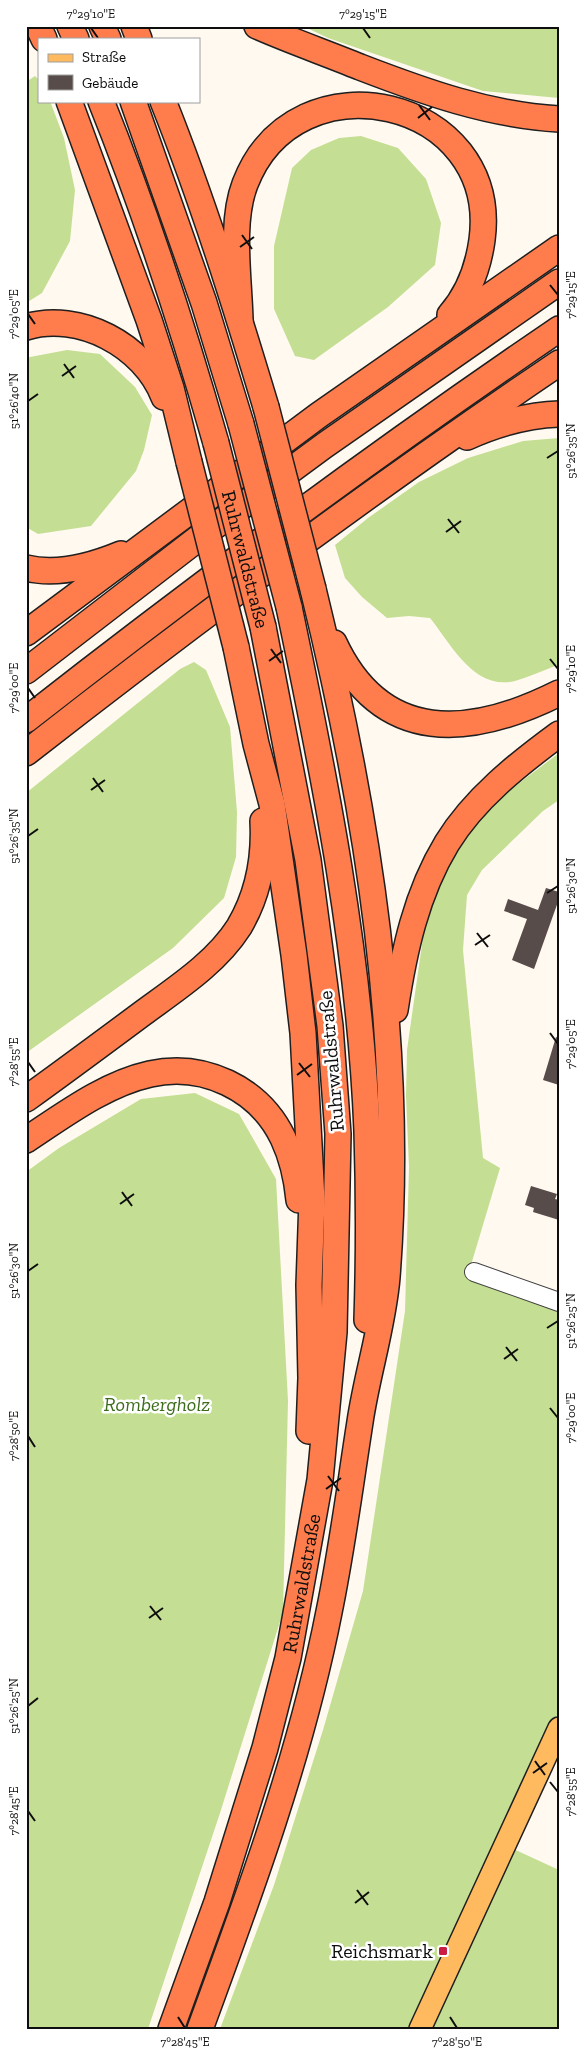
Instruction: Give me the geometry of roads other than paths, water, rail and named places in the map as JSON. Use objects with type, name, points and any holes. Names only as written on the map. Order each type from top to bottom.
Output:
[{"type":"highway","points":[[38,26],[44,38]]},
{"type":"highway","points":[[70,26],[76,38]]},
{"type":"highway","points":[[102,26],[108,38]]},
{"type":"highway","points":[[134,26],[139,38]]},
{"type":"highway","points":[[257,26],[398,81],[463,103],[522,116],[559,119]]},
{"type":"highway","points":[[69,102],[149,320],[171,388],[236,647],[256,744],[272,804],[303,1033],[312,1200],[309,1284],[311,1378],[308,1543]]},
{"type":"highway","name":"Ruhrwaldstraße","points":[[101,102],[150,231],[178,315],[216,443],[263,627],[310,869],[330,1026],[338,1134],[334,1332],[320,1480],[288,1658],[266,1748],[217,1902],[171,2029]]},
{"type":"highway","points":[[132,102],[201,294],[241,424],[289,607],[316,732],[336,848],[358,1016],[367,1130],[369,1262],[366,1341],[360,1418]]},
{"type":"highway","points":[[164,102],[203,208],[266,407],[337,691],[367,859],[382,973],[390,1059],[391,1143],[386,1282],[360,1418]]},
{"type":"highway","points":[[240,320],[237,229],[244,186],[252,169],[272,142],[293,124],[313,114],[334,107],[374,105],[413,116],[432,126],[448,140],[472,174],[480,194],[483,213],[480,253],[468,291],[446,319],[412,350]]},
{"type":"highway","points":[[26,633],[162,531],[412,350],[559,248]]},
{"type":"highway","points":[[26,671],[224,519],[325,445],[559,282]]},
{"type":"highway","points":[[26,327],[69,324],[89,328],[122,345],[138,358],[150,372],[162,392],[189,462]]},
{"type":"highway","points":[[26,720],[153,621],[341,481],[559,329]]},
{"type":"highway","points":[[26,753],[169,643],[400,473],[559,363]]},
{"type":"highway","points":[[400,473],[451,444],[496,426],[528,416],[559,414]]},
{"type":"highway","points":[[26,568],[55,571],[87,565],[119,555],[162,531]]},
{"type":"highway","points":[[313,589],[339,654],[352,674],[369,693],[392,710],[417,720],[441,725],[463,724],[497,718],[536,704],[559,693]]},
{"type":"highway","points":[[390,1059],[393,1022],[403,961],[419,900],[432,870],[448,842],[467,816],[489,792],[559,734]]},
{"type":"highway","points":[[26,1099],[195,974],[220,952],[238,927],[252,900],[260,872],[264,840],[256,744]]},
{"type":"highway","points":[[26,1140],[111,1088],[149,1074],[171,1070],[196,1071],[217,1077],[238,1088],[256,1102],[283,1137],[293,1164],[309,1284]]},
{"type":"highway","name":"Ruhrwaldstraße","points":[[200,2029],[246,1903],[289,1768],[312,1684],[329,1614],[360,1418]]},
{"type":"main road","points":[[420,2029],[559,1728]]},
{"type":"street","points":[[474,1272],[559,1302]]},
{"type":"place","name":"Reichsmark","points":[[443,1951]]},
{"type":"park label","name":"Rombergholz","points":[[157,1404]]}]
